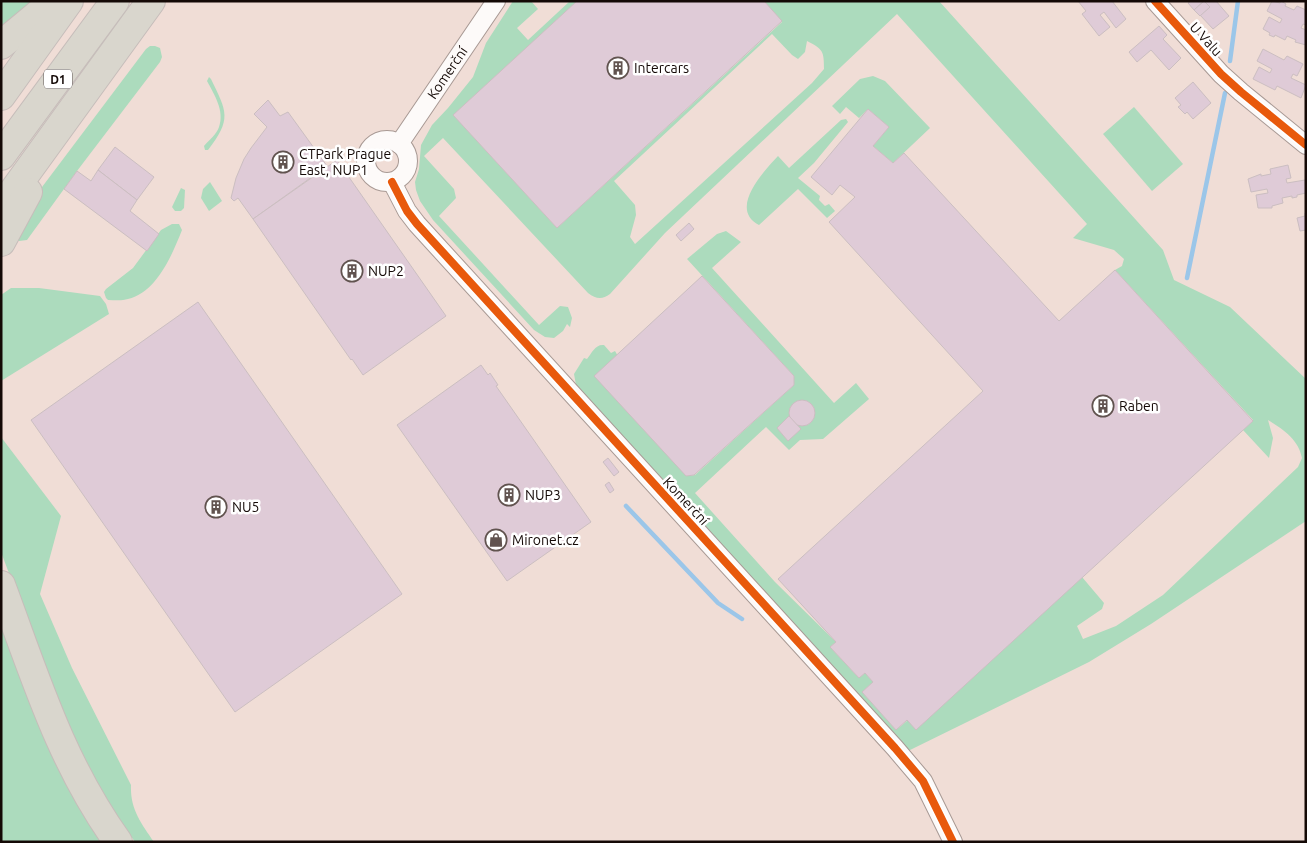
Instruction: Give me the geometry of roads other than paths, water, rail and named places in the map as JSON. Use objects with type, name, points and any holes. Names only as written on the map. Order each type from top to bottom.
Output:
[{"type":"highway","points":[[1,45],[54,1]]},
{"type":"highway","points":[[1,96],[69,1]]},
{"type":"highway","name":"D1","points":[[1,156],[114,1]]},
{"type":"highway","name":"D1","points":[[1,208],[151,1]]},
{"type":"highway","points":[[1,242],[33,185],[69,114]]},
{"type":"highway","points":[[1,585],[37,686],[64,752],[88,795],[118,842]]},
{"type":"street","name":"Komerční","points":[[399,144],[496,1]]},
{"type":"street","name":"U Valu","points":[[1155,1],[1221,74],[1240,92],[1306,145]]},
{"type":"street","points":[[388,140],[399,144],[407,154],[408,162],[404,174],[392,182],[378,181],[372,177],[366,166],[368,152],[376,143],[388,140]]},
{"type":"street","name":"Komerční","points":[[392,182],[417,224],[895,748],[923,781],[953,842]]},
{"type":"waterway","points":[[1230,61],[1238,1]]},
{"type":"waterway","points":[[1187,278],[1225,93]]},
{"type":"waterway","points":[[626,506],[718,603],[742,619]]},
{"type":"place","name":"Intercars","points":[[618,68]]},
{"type":"place","name":"CTPark Prague East, NUP1","points":[[283,162]]},
{"type":"place","name":"NUP2","points":[[352,271]]},
{"type":"place","name":"Raben","points":[[1103,406]]},
{"type":"place","name":"NUP3","points":[[509,495]]},
{"type":"place","name":"NU5","points":[[216,507]]},
{"type":"place","name":"Mironet.cz","points":[[496,540]]}]
